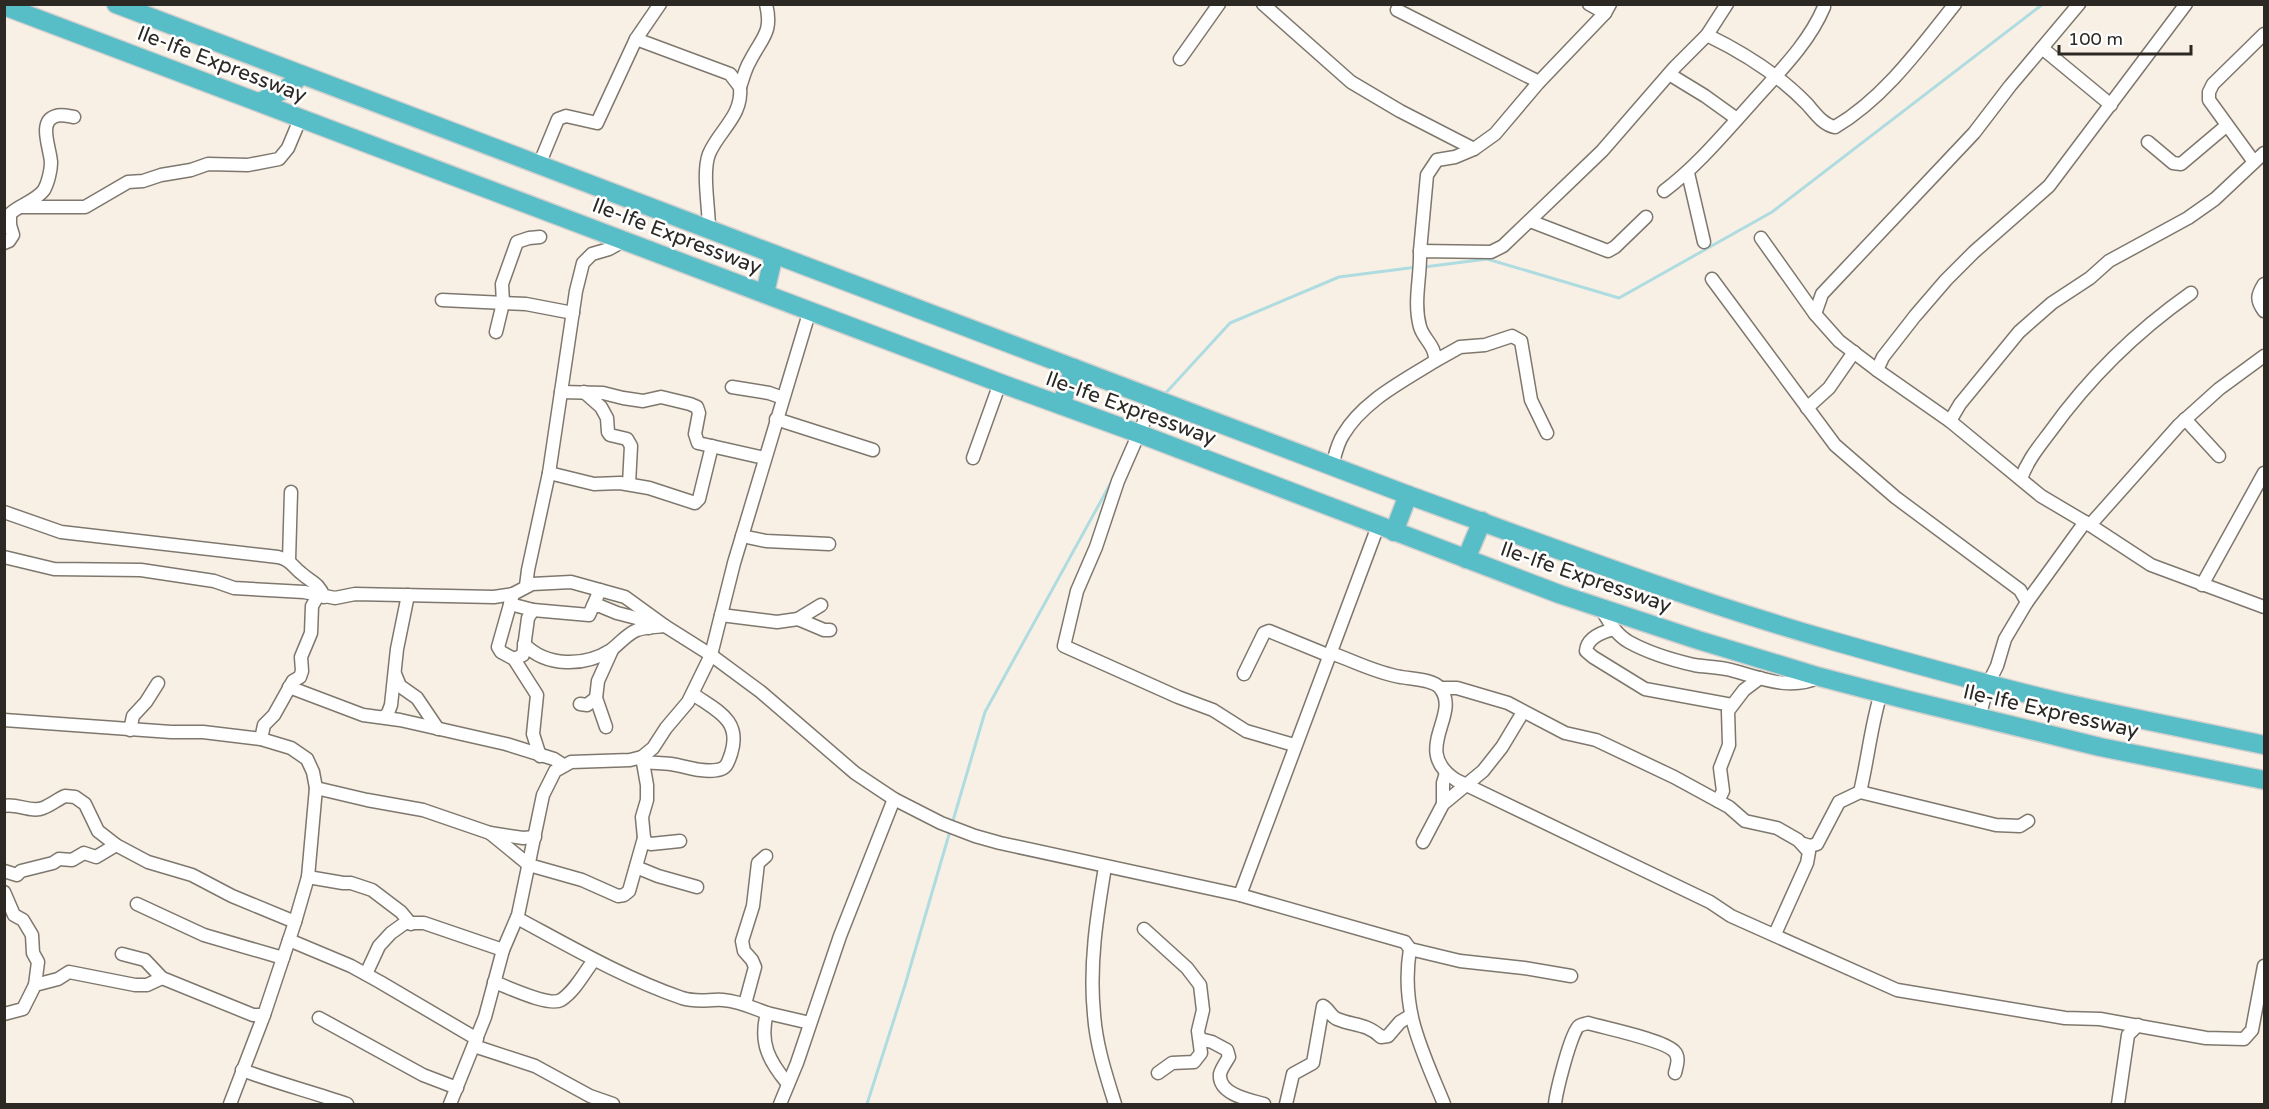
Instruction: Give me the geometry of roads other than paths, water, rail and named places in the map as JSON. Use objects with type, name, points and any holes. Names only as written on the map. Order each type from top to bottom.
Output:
[{"type":"highway","name":"Ile-Ife Expressway","points":[[116,4],[1154,399],[1595,564],[1745,615],[1988,684],[2265,746]]},
{"type":"highway","name":"Ile-Ife Expressway","points":[[4,6],[1559,594],[1820,677],[2100,747],[2265,780]]},
{"type":"highway","points":[[260,102],[287,88],[302,75]]},
{"type":"highway","points":[[765,293],[774,255]]},
{"type":"highway","points":[[1061,405],[1074,368]]},
{"type":"highway","points":[[1386,529],[1408,495]]},
{"type":"highway","points":[[1466,559],[1482,521]]},
{"type":"street","points":[[539,165],[558,119],[566,116],[597,123],[636,39],[660,4]]},
{"type":"street","points":[[709,229],[705,169],[709,154],[739,106],[740,87],[749,61],[767,33],[769,18],[766,4]]},
{"type":"street","points":[[1180,59],[1219,4]]},
{"type":"street","points":[[1263,4],[1351,82],[1400,111],[1474,149]]},
{"type":"street","points":[[1589,4],[1608,8]]},
{"type":"street","points":[[1420,251],[1496,250],[1530,221],[1602,151],[1669,74],[1707,35],[1727,4]]},
{"type":"street","points":[[1815,314],[1822,294],[1974,133],[2079,4]]},
{"type":"street","points":[[1877,370],[1883,357],[1915,316],[1974,252],[2049,186],[2186,4]]},
{"type":"street","points":[[1707,35],[1742,53],[1805,102],[1827,126],[1835,127],[1871,100],[1914,56],[1954,5]]},
{"type":"street","points":[[1664,191],[1688,173],[1774,77],[1815,28],[1824,7]]},
{"type":"street","points":[[1435,361],[1435,353],[1420,326],[1416,286],[1421,267],[1420,251],[1427,175],[1437,160],[1455,157],[1474,149],[1495,134],[1539,82],[1608,8]]},
{"type":"street","points":[[1397,10],[1539,82]]},
{"type":"street","points":[[2254,162],[2209,100],[2209,92],[2213,84],[2265,34]]},
{"type":"street","points":[[636,39],[730,74],[740,87]]},
{"type":"street","points":[[2042,48],[2111,105]]},
{"type":"street","points":[[1669,74],[1737,119]]},
{"type":"street","points":[[4,243],[9,241],[13,235],[10,214],[44,190],[49,177],[51,164],[46,140],[49,121],[53,116],[59,115],[74,117]]},
{"type":"street","points":[[21,207],[85,207],[128,182],[143,181],[208,164],[248,165],[279,159],[288,148],[301,117]]},
{"type":"street","points":[[2148,142],[2174,163],[2181,164],[2226,126]]},
{"type":"street","points":[[1950,421],[1966,396],[2019,332],[2052,303],[2090,278],[2109,261],[2188,218],[2215,199],[2265,153]]},
{"type":"street","points":[[1688,173],[1704,242]]},
{"type":"street","points":[[1530,221],[1608,250],[1615,247],[1646,217]]},
{"type":"street","points":[[496,332],[503,303],[502,284],[517,242],[540,237]]},
{"type":"street","points":[[1761,238],[1815,314],[1839,341],[1950,421],[2041,496],[2088,523],[2151,565],[2265,607]]},
{"type":"street","points":[[540,756],[533,734],[537,695],[514,659],[501,652],[498,647],[528,570],[549,472],[582,263],[592,254],[609,249],[626,240]]},
{"type":"street","points":[[1712,279],[1835,445],[1865,473],[2020,590],[2027,602]]},
{"type":"street","points":[[2265,284],[2258,293],[2257,299],[2265,311]]},
{"type":"street","points":[[2021,479],[2026,464],[2070,404],[2125,347],[2191,293]]},
{"type":"street","points":[[442,300],[526,304],[573,313]]},
{"type":"street","points":[[642,760],[693,694],[711,655],[764,458],[810,310]]},
{"type":"street","points":[[1332,466],[1342,436],[1357,416],[1391,388],[1450,351],[1465,345],[1485,345],[1512,336],[1521,341],[1531,400],[1547,432]]},
{"type":"street","points":[[1807,408],[1829,388],[1854,352]]},
{"type":"street","points":[[1979,718],[1988,684],[2006,639],[2027,602],[2088,523],[2185,419],[2219,389],[2265,357]]},
{"type":"street","points":[[973,458],[1000,383]]},
{"type":"street","points":[[732,387],[769,393],[783,398]]},
{"type":"street","points":[[561,392],[603,393],[643,401],[661,397],[690,404],[697,407],[699,413],[695,434],[698,443],[764,458]]},
{"type":"street","points":[[584,392],[601,407],[607,418],[610,435],[627,440],[631,446],[628,484]]},
{"type":"street","points":[[1154,399],[1118,481],[1100,537],[1077,591],[1064,646],[1178,697],[1213,710],[1246,731],[1294,745]]},
{"type":"street","points":[[776,419],[873,450]]},
{"type":"street","points":[[2185,419],[2219,456]]},
{"type":"street","points":[[549,472],[594,484],[628,484],[649,488],[695,503],[699,499],[711,446]]},
{"type":"street","points":[[2202,585],[2265,473]]},
{"type":"street","points":[[289,560],[291,492]]},
{"type":"street","points":[[4,512],[61,532],[289,560],[303,575],[316,582],[321,596]]},
{"type":"street","points":[[1240,895],[1294,745],[1330,655],[1386,529]]},
{"type":"street","points":[[742,536],[766,541],[828,544]]},
{"type":"street","points":[[4,557],[54,569],[141,570],[214,581],[234,588],[303,592],[344,598],[355,594],[494,597],[518,593],[532,584],[571,582],[625,597],[761,692],[855,773],[894,799],[941,823],[975,836],[1105,867],[1240,895],[1405,942],[1410,949],[1407,981],[1410,1016],[1444,1104]]},
{"type":"street","points":[[518,593],[533,610],[589,615],[600,590]]},
{"type":"street","points":[[518,593],[533,610]]},
{"type":"street","points":[[384,717],[391,705],[403,614],[408,595]]},
{"type":"street","points":[[261,739],[264,725],[274,715],[289,687],[300,677],[302,671],[300,657],[311,633],[312,606],[321,596]]},
{"type":"street","points":[[798,620],[821,605]]},
{"type":"street","points":[[593,606],[600,606],[617,614],[644,620],[650,628]]},
{"type":"street","points":[[1600,607],[1614,629],[1628,641],[1654,653],[1695,665],[1729,669],[1770,682],[1797,684],[1820,677]]},
{"type":"street","points":[[514,659],[523,655],[528,618],[533,610]]},
{"type":"street","points":[[721,615],[777,622],[798,620],[830,630]]},
{"type":"street","points":[[524,644],[533,654],[548,660],[571,662],[601,655],[636,630],[665,626]]},
{"type":"street","points":[[1614,629],[1605,631],[1590,640],[1586,651],[1645,689],[1732,705]]},
{"type":"street","points":[[1244,674],[1264,633],[1269,631],[1384,675],[1434,683],[1441,688],[1457,688],[1508,703],[1565,733],[1596,740],[1674,777],[1729,807],[1745,822],[1777,828],[1810,846],[1817,844],[1839,802],[1860,792],[1996,825],[2019,826],[2028,820]]},
{"type":"street","points":[[606,726],[596,698],[598,681],[612,649]]},
{"type":"street","points":[[394,673],[400,686],[417,698],[438,729]]},
{"type":"street","points":[[1743,674],[1744,690]]},
{"type":"street","points":[[1718,801],[1723,791],[1720,768],[1729,745],[1728,711],[1744,690],[1760,678]]},
{"type":"street","points":[[130,730],[133,716],[146,702],[158,683]]},
{"type":"street","points":[[289,687],[363,715],[384,717],[525,749],[554,759],[563,765]]},
{"type":"street","points":[[1441,688],[1445,701],[1444,717],[1435,749],[1446,773],[1700,897],[1731,916],[1897,990],[2065,1018],[2100,1019],[2206,1038],[2244,1039],[2252,1030],[2265,966]]},
{"type":"street","points":[[1860,792],[1873,735],[1874,715],[1881,693]]},
{"type":"street","points":[[450,1104],[476,1042],[503,950],[517,918],[543,795],[555,771],[571,762],[630,760],[712,771],[721,770],[726,766],[734,743],[735,732],[726,717],[693,694]]},
{"type":"street","points":[[580,704],[587,705],[596,698]]},
{"type":"street","points":[[1423,842],[1443,804],[1483,771],[1502,747],[1523,712]]},
{"type":"street","points":[[4,720],[130,730],[202,732],[261,739],[291,748],[307,759],[313,772],[316,788],[308,877],[264,1015],[230,1104]]},
{"type":"street","points":[[653,748],[664,763]]},
{"type":"street","points":[[490,833],[529,865],[582,880],[618,896],[624,896],[629,891],[644,838],[642,817],[647,785],[642,760]]},
{"type":"street","points":[[1443,804],[1443,783],[1446,773]]},
{"type":"street","points":[[316,788],[423,810],[490,833],[523,838],[535,837]]},
{"type":"street","points":[[4,806],[43,808],[65,796],[75,797],[85,804],[98,831],[116,845],[148,862],[192,875],[232,896],[295,922]]},
{"type":"street","points":[[780,1104],[840,936],[894,799]]},
{"type":"street","points":[[644,838],[647,843],[651,844],[680,841]]},
{"type":"street","points":[[1775,934],[1807,863],[1809,852],[1804,844]]},
{"type":"street","points":[[4,871],[17,875],[21,871],[53,863],[59,859],[78,858],[84,853],[96,857],[116,845]]},
{"type":"street","points":[[745,1004],[755,967],[744,951],[742,941],[753,906],[758,863],[766,856]]},
{"type":"street","points":[[636,867],[697,887]]},
{"type":"street","points":[[1105,867],[1096,918],[1093,973],[1094,1016],[1104,1068],[1115,1104]]},
{"type":"street","points":[[308,877],[351,883],[372,890],[401,912],[411,924]]},
{"type":"street","points":[[4,892],[14,915],[23,920],[32,935],[33,953],[38,962],[35,985],[23,1009],[4,1014]]},
{"type":"street","points":[[137,904],[204,935],[283,958]]},
{"type":"street","points":[[517,918],[594,960],[686,999],[709,1002],[722,1000],[745,1004],[767,1014],[810,1023]]},
{"type":"street","points":[[366,974],[379,946],[405,924],[424,923],[503,950]]},
{"type":"street","points":[[1144,928],[1188,968],[1200,985],[1203,1010],[1198,1031],[1201,1053],[1194,1062],[1172,1063],[1158,1073]]},
{"type":"street","points":[[289,940],[366,974],[476,1042],[535,1066],[590,1096],[613,1104]]},
{"type":"street","points":[[1410,949],[1460,961],[1571,976]]},
{"type":"street","points":[[122,954],[145,960],[162,978],[253,1015],[264,1015]]},
{"type":"street","points":[[494,982],[549,1002],[559,1001],[571,991],[594,960]]},
{"type":"street","points":[[35,985],[58,979],[69,972],[135,986],[147,985],[162,978]]},
{"type":"street","points":[[1286,1104],[1293,1074],[1313,1063],[1322,1007],[1327,1007],[1336,1018],[1363,1025],[1381,1037],[1388,1036],[1400,1022],[1410,1016]]},
{"type":"street","points":[[767,1014],[764,1041],[774,1067],[788,1084]]},
{"type":"street","points":[[319,1018],[423,1075],[458,1088]]},
{"type":"street","points":[[1555,1104],[1574,1032],[1579,1026],[1588,1023],[1663,1044],[1674,1051],[1678,1060],[1675,1073]]},
{"type":"street","points":[[2120,1023],[2128,1035]]},
{"type":"street","points":[[2118,1104],[2128,1035],[2138,1025]]},
{"type":"street","points":[[1200,1039],[1227,1050],[1229,1057],[1220,1073],[1226,1090],[1264,1104]]},
{"type":"street","points":[[242,1070],[347,1104]]},
{"type":"waterway","points":[[1424,267],[1487,259],[1619,298],[1772,212],[2043,4]]},
{"type":"waterway","points":[[1163,396],[1230,323],[1339,277],[1417,267]]},
{"type":"waterway","points":[[952,824],[985,712],[1113,479]]},
{"type":"waterway","points":[[867,1104],[950,831]]}]
